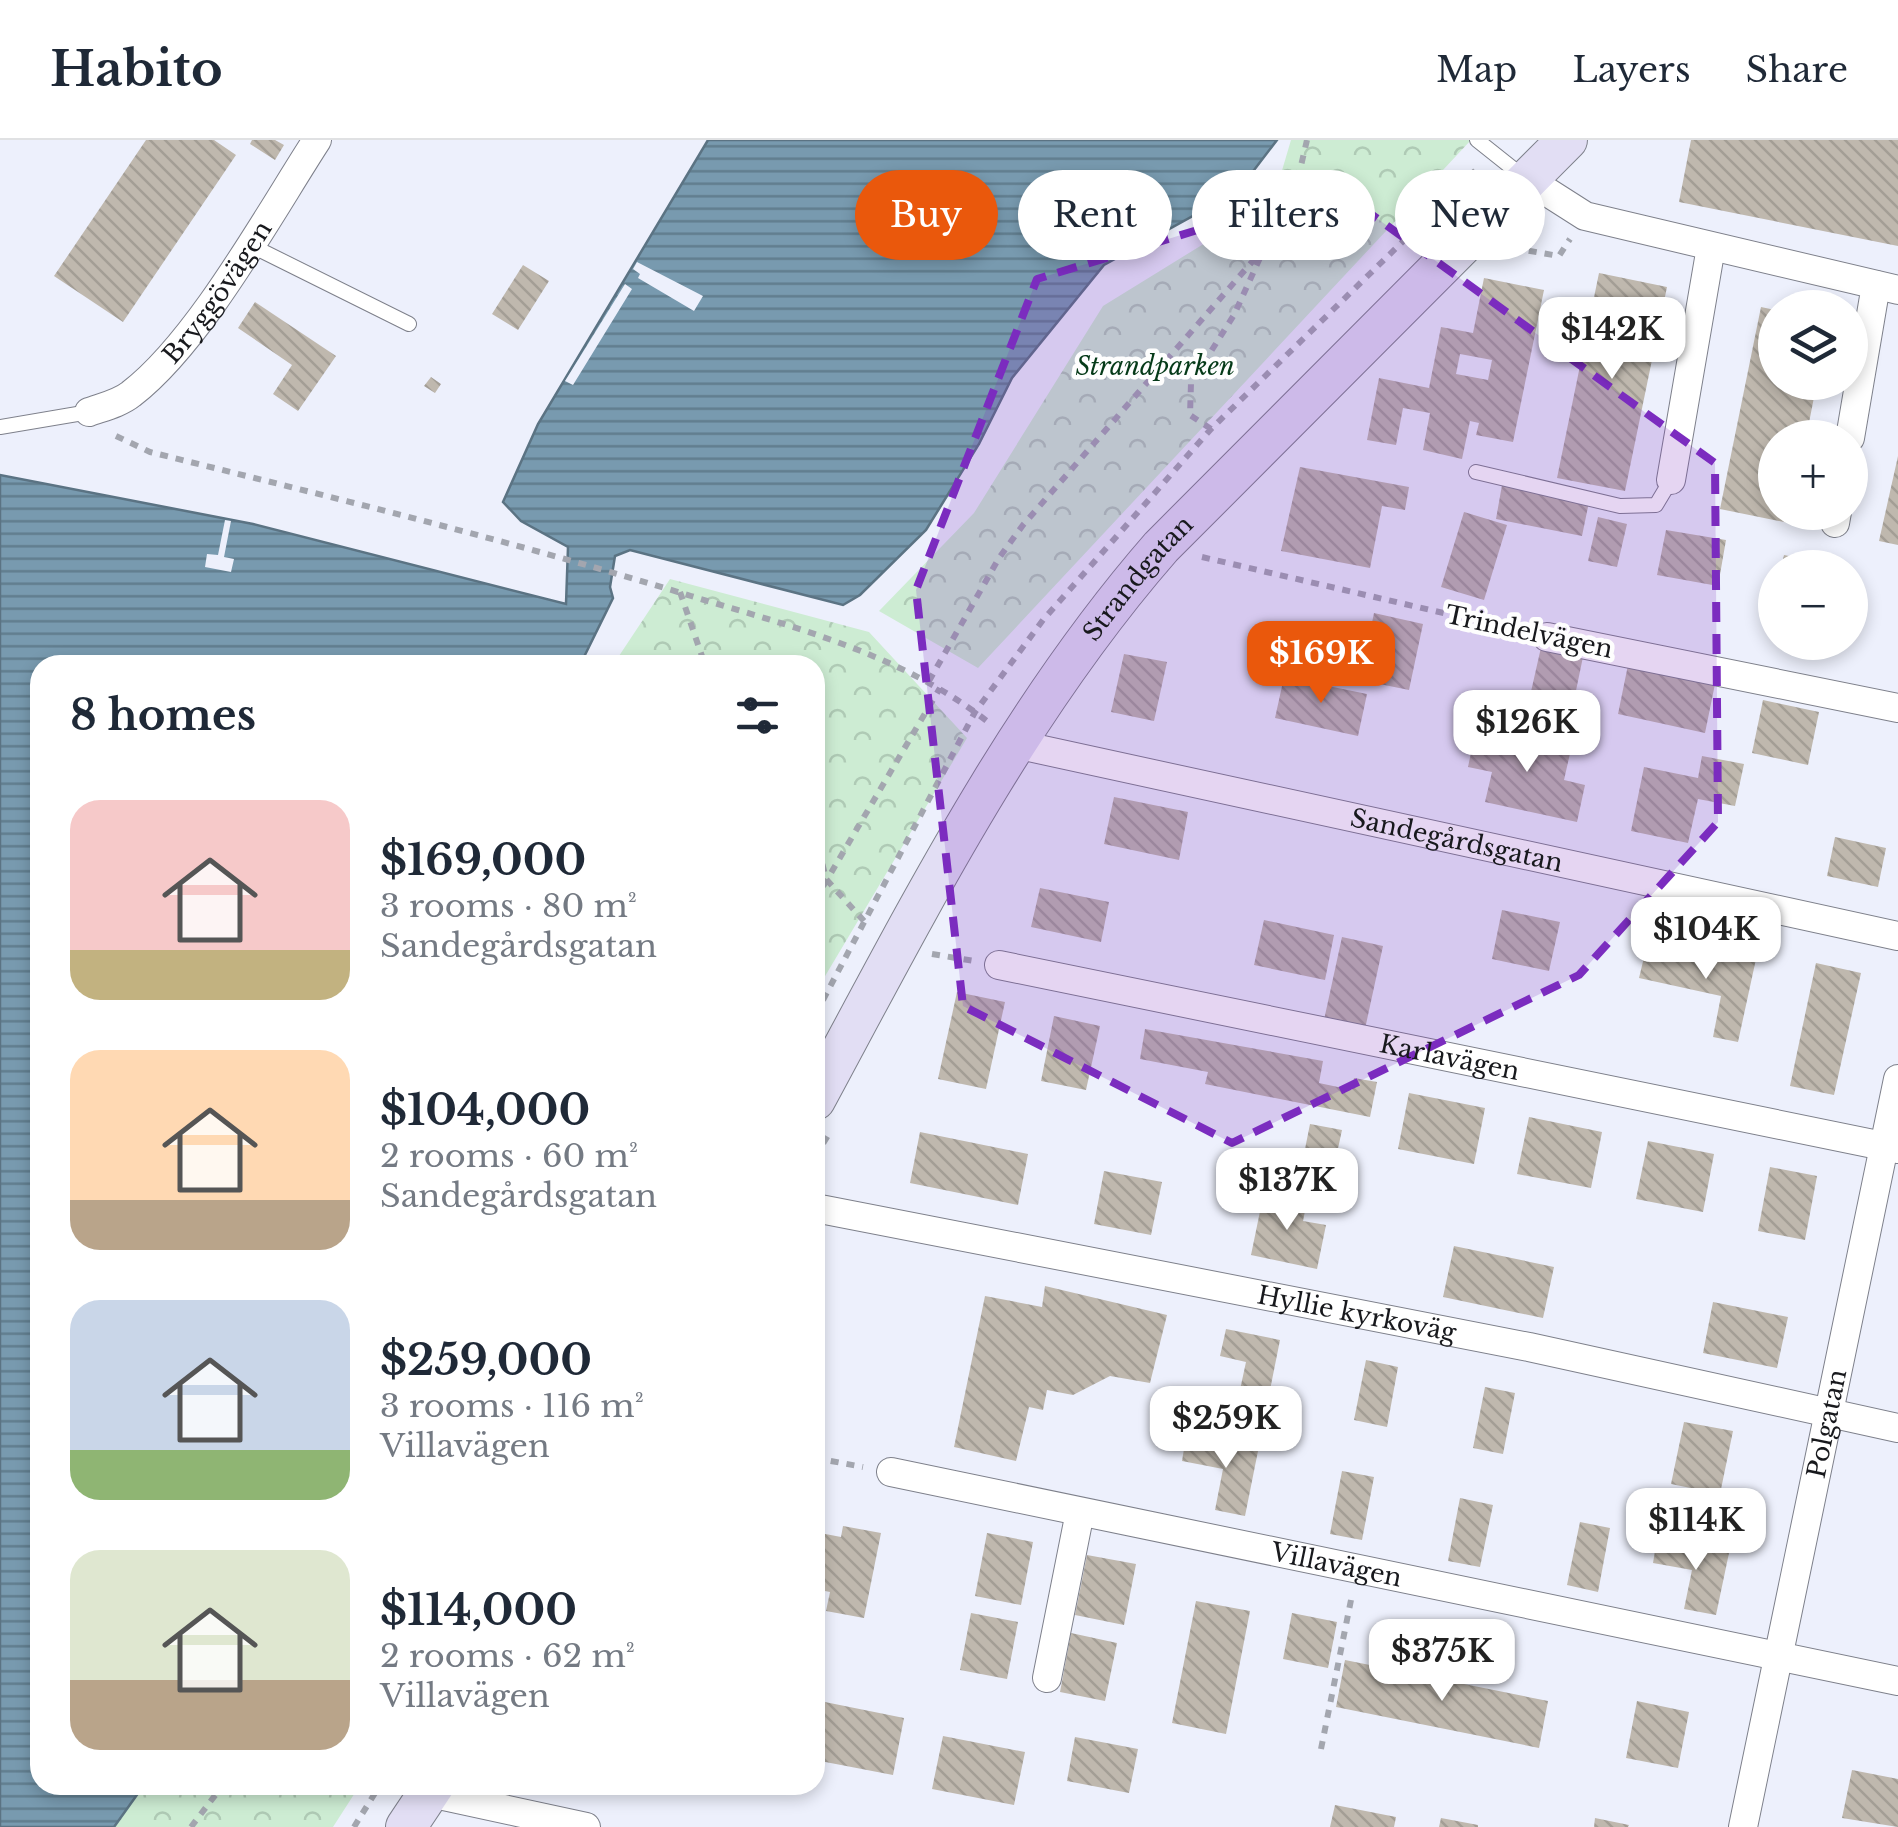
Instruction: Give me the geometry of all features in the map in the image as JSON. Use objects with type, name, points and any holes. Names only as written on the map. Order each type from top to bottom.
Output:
[{"type":"street","name":"Bryggövägen","points":[[89,412],[127,398],[158,372],[249,245],[317,140]]},
{"type":"street","name":"Strandgatan","points":[[1535,170],[1566,140]]},
{"type":"street","points":[[1545,191],[1585,216],[1887,288],[1854,420]]},
{"type":"street","points":[[1671,480],[1711,247]]},
{"type":"street","name":"Strandgatan","points":[[825,1112],[1015,744],[1110,606],[1161,548],[1446,260]]},
{"type":"street","name":"Trindelvägen","points":[[1547,638],[1898,708]]},
{"type":"street","name":"Sandegårdsgatan","points":[[1015,744],[1898,936]]},
{"type":"street","name":"Karlavägen","points":[[1000,965],[1891,1148]]},
{"type":"street","name":"Polgatan","points":[[1743,1827],[1828,1414],[1891,1148],[1898,1078]]},
{"type":"street","name":"Hyllie kyrkoväg","points":[[825,1210],[1528,1347],[1898,1428]]},
{"type":"street","name":"Villavägen","points":[[890,1472],[1898,1681]]},
{"type":"street","points":[[1048,1678],[1080,1512]]},
{"type":"street","points":[[406,1827],[428,1795]]},
{"type":"street","points":[[456,1795],[586,1827]]},
{"type":"lane","points":[[1478,140],[1516,170]]},
{"type":"lane","points":[[249,245],[409,324]]},
{"type":"lane","points":[[0,427],[89,412]]},
{"type":"lane","points":[[1476,472],[1620,506],[1656,505],[1671,480]]},
{"type":"path","points":[[1300,170],[1307,140]]},
{"type":"path","points":[[825,995],[975,712],[1100,550],[1211,428],[1496,152]]},
{"type":"path","points":[[1545,254],[1558,256],[1585,216]]},
{"type":"path","points":[[930,681],[999,558],[1023,525],[1254,260]]},
{"type":"path","points":[[1211,428],[1190,415],[1191,383],[1234,316],[1259,260]]},
{"type":"path","points":[[89,412],[106,431],[150,452],[637,579],[912,670],[975,712]]},
{"type":"path","name":"Trindelvägen","points":[[1208,541],[1194,555],[1547,638]]},
{"type":"path","points":[[680,592],[702,655]]},
{"type":"path","points":[[826,878],[940,688]]},
{"type":"path","points":[[825,874],[864,921]]},
{"type":"path","points":[[925,971],[944,937]]},
{"type":"path","points":[[825,1460],[890,1472]]},
{"type":"path","points":[[1321,1749],[1357,1569]]},
{"type":"path","points":[[191,1827],[215,1795]]},
{"type":"path","points":[[354,1827],[374,1795]]},
{"type":"highlighted area","points":[[1335,188],[1715,463],[1718,822],[1579,975],[1232,1143],[963,1006],[916,590],[1037,279]]},
{"type":"green space","name":"Strandparken","points":[[1291,140],[1471,140],[1443,170],[1395,170],[1395,221],[1375,243],[1375,170],[1282,170]]},
{"type":"green space","name":"Strandparken","points":[[1192,251],[1192,260],[1359,260],[978,668],[879,611],[974,513],[1103,306]]},
{"type":"green space","points":[[670,579],[869,632],[967,738],[825,976],[825,655],[620,655]]},
{"type":"green space","points":[[110,1795],[354,1795],[333,1827],[87,1827]]},
{"type":"water","points":[[708,140],[1277,140],[1254,170],[1192,170],[1192,216],[1172,227],[1172,170],[1018,170],[1018,260],[1113,260],[1104,265],[1012,378],[979,444],[926,530],[860,595],[843,605],[630,550],[615,556],[610,587],[613,598],[585,655],[30,655],[30,1795],[137,1795],[114,1827],[0,1827],[0,475],[253,524],[566,604],[568,547],[521,521],[503,502],[538,424]]},
{"type":"pier","points":[[637,262],[703,296],[694,311],[638,278],[640,274],[633,269]]},
{"type":"pier","points":[[625,284],[632,289],[573,385],[565,381]]},
{"type":"pier","points":[[225,520],[231,521],[224,557],[234,559],[231,572],[205,567],[207,554],[218,555]]},
{"type":"building","points":[[146,140],[214,140],[236,155],[123,322],[54,276]]},
{"type":"building","points":[[252,140],[275,140],[284,145],[275,160],[250,144]]},
{"type":"building","points":[[1691,140],[1898,140],[1898,246],[1679,202]]},
{"type":"building","points":[[523,265],[549,281],[518,330],[492,314]]},
{"type":"building","points":[[1599,273],[1667,287],[1625,491],[1557,478]]},
{"type":"building","points":[[1484,278],[1544,290],[1513,442],[1476,435],[1479,423],[1470,421],[1462,459],[1423,450],[1430,413],[1403,408],[1396,445],[1367,440],[1379,378],[1429,388],[1441,327],[1473,333]],"holes":[[[1460,354],[1492,360],[1488,380],[1456,374]]]},
{"type":"building","points":[[255,302],[336,356],[298,411],[273,394],[292,365],[238,328]]},
{"type":"building","points":[[1758,322],[1758,400],[1813,400],[1810,420],[1758,420],[1758,517],[1720,509]]},
{"type":"building","points":[[431,377],[441,384],[435,393],[424,386]]},
{"type":"building","points":[[1898,456],[1898,545],[1879,541]]},
{"type":"building","points":[[1300,467],[1409,487],[1405,510],[1382,506],[1370,568],[1281,551]]},
{"type":"building","points":[[1502,485],[1589,502],[1582,536],[1496,519]]},
{"type":"building","points":[[1464,512],[1507,525],[1484,600],[1441,587]]},
{"type":"building","points":[[1598,517],[1627,524],[1617,567],[1588,561]]},
{"type":"building","points":[[1666,530],[1726,540],[1718,586],[1657,575]]},
{"type":"building","points":[[1374,613],[1423,624],[1409,690],[1360,680]]},
{"type":"building","points":[[1542,643],[1584,652],[1573,705],[1530,696]]},
{"type":"building","points":[[1124,654],[1167,662],[1154,721],[1111,712]]},
{"type":"building","points":[[1628,665],[1715,684],[1705,733],[1618,714]]},
{"type":"building","points":[[1284,677],[1367,694],[1358,736],[1275,718]]},
{"type":"building","points":[[1763,700],[1819,712],[1808,765],[1752,753]]},
{"type":"building","points":[[1476,729],[1571,749],[1564,780],[1585,785],[1577,822],[1485,802],[1492,772],[1468,767]]},
{"type":"building","points":[[1702,756],[1744,764],[1735,806],[1698,799],[1688,843],[1631,831],[1644,767],[1698,778]]},
{"type":"building","points":[[1114,797],[1188,812],[1179,860],[1104,844]]},
{"type":"building","points":[[1835,837],[1886,848],[1878,887],[1827,876]]},
{"type":"building","points":[[1040,888],[1109,902],[1101,942],[1031,927]]},
{"type":"building","points":[[1502,910],[1560,922],[1549,971],[1492,959]]},
{"type":"building","points":[[1264,920],[1334,935],[1325,980],[1254,965]]},
{"type":"building","points":[[1342,937],[1383,946],[1365,1029],[1324,1020]]},
{"type":"building","points":[[1647,945],[1729,962],[1730,954],[1756,959],[1738,1042],[1713,1037],[1721,996],[1639,978]]},
{"type":"building","points":[[1816,963],[1861,973],[1834,1095],[1790,1086]]},
{"type":"building","points":[[957,992],[1005,1002],[986,1089],[938,1079]]},
{"type":"building","points":[[1054,1016],[1100,1026],[1086,1090],[1041,1081]]},
{"type":"building","points":[[1145,1029],[1323,1061],[1319,1083],[1352,1090],[1354,1078],[1377,1082],[1370,1117],[1205,1084],[1208,1072],[1140,1059]]},
{"type":"building","points":[[1409,1093],[1485,1108],[1474,1164],[1398,1149]]},
{"type":"building","points":[[1529,1117],[1602,1132],[1591,1188],[1517,1174]]},
{"type":"building","points":[[1310,1124],[1342,1130],[1331,1181],[1300,1174]]},
{"type":"building","points":[[920,1132],[1028,1154],[1018,1205],[910,1183]]},
{"type":"building","points":[[1648,1141],[1714,1154],[1703,1212],[1636,1199]]},
{"type":"building","points":[[1770,1167],[1817,1176],[1805,1240],[1758,1231]]},
{"type":"building","points":[[1104,1171],[1162,1182],[1151,1235],[1094,1224]]},
{"type":"building","points":[[1264,1192],[1307,1201],[1303,1221],[1326,1225],[1317,1269],[1251,1255]]},
{"type":"building","points":[[1454,1246],[1554,1267],[1543,1318],[1443,1297]]},
{"type":"building","points":[[1045,1286],[1167,1315],[1150,1383],[1110,1376],[1073,1395],[1047,1390],[1043,1410],[1029,1407],[1016,1461],[954,1447],[985,1296],[1042,1307]]},
{"type":"building","points":[[1713,1302],[1788,1317],[1777,1368],[1703,1353]]},
{"type":"building","points":[[1226,1329],[1280,1340],[1267,1405],[1238,1399],[1246,1362],[1220,1356]]},
{"type":"building","points":[[1366,1360],[1398,1367],[1387,1427],[1354,1420]]},
{"type":"building","points":[[1485,1387],[1515,1393],[1503,1454],[1473,1448]]},
{"type":"building","points":[[1684,1422],[1733,1431],[1720,1494],[1671,1484]]},
{"type":"building","points":[[1186,1437],[1258,1451],[1245,1516],[1215,1510],[1223,1469],[1182,1461]]},
{"type":"building","points":[[1342,1471],[1374,1477],[1362,1540],[1330,1534]]},
{"type":"building","points":[[1460,1498],[1493,1505],[1480,1567],[1448,1561]]},
{"type":"building","points":[[1580,1522],[1610,1528],[1598,1592],[1567,1585]]},
{"type":"building","points":[[843,1526],[881,1533],[864,1618],[826,1611],[830,1592],[825,1591],[825,1534],[841,1537]]},
{"type":"building","points":[[987,1533],[1033,1542],[1021,1605],[975,1596]]},
{"type":"building","points":[[1657,1539],[1729,1553],[1716,1615],[1684,1609],[1692,1570],[1653,1563]]},
{"type":"building","points":[[1087,1555],[1136,1564],[1124,1625],[1075,1615]]},
{"type":"building","points":[[1196,1601],[1250,1611],[1226,1734],[1172,1723]]},
{"type":"building","points":[[971,1613],[1018,1622],[1007,1679],[960,1670]]},
{"type":"building","points":[[1292,1613],[1337,1622],[1328,1668],[1283,1659]]},
{"type":"building","points":[[1071,1633],[1117,1643],[1105,1701],[1060,1692]]},
{"type":"building","points":[[1345,1660],[1548,1701],[1539,1748],[1336,1707]]},
{"type":"building","points":[[1637,1701],[1689,1712],[1678,1768],[1626,1758]]},
{"type":"building","points":[[825,1702],[904,1718],[893,1775],[825,1762]]},
{"type":"building","points":[[943,1736],[1025,1752],[1014,1805],[932,1789]]},
{"type":"building","points":[[1075,1737],[1138,1749],[1129,1793],[1067,1781]]},
{"type":"building","points":[[1852,1770],[1898,1779],[1898,1827],[1842,1818]]},
{"type":"building","points":[[1335,1805],[1396,1817],[1394,1827],[1330,1827]]},
{"type":"building","points":[[1441,1818],[1478,1825],[1478,1827],[1439,1827]]},
{"type":"building","points":[[1595,1818],[1629,1825],[1594,1827]]}]
